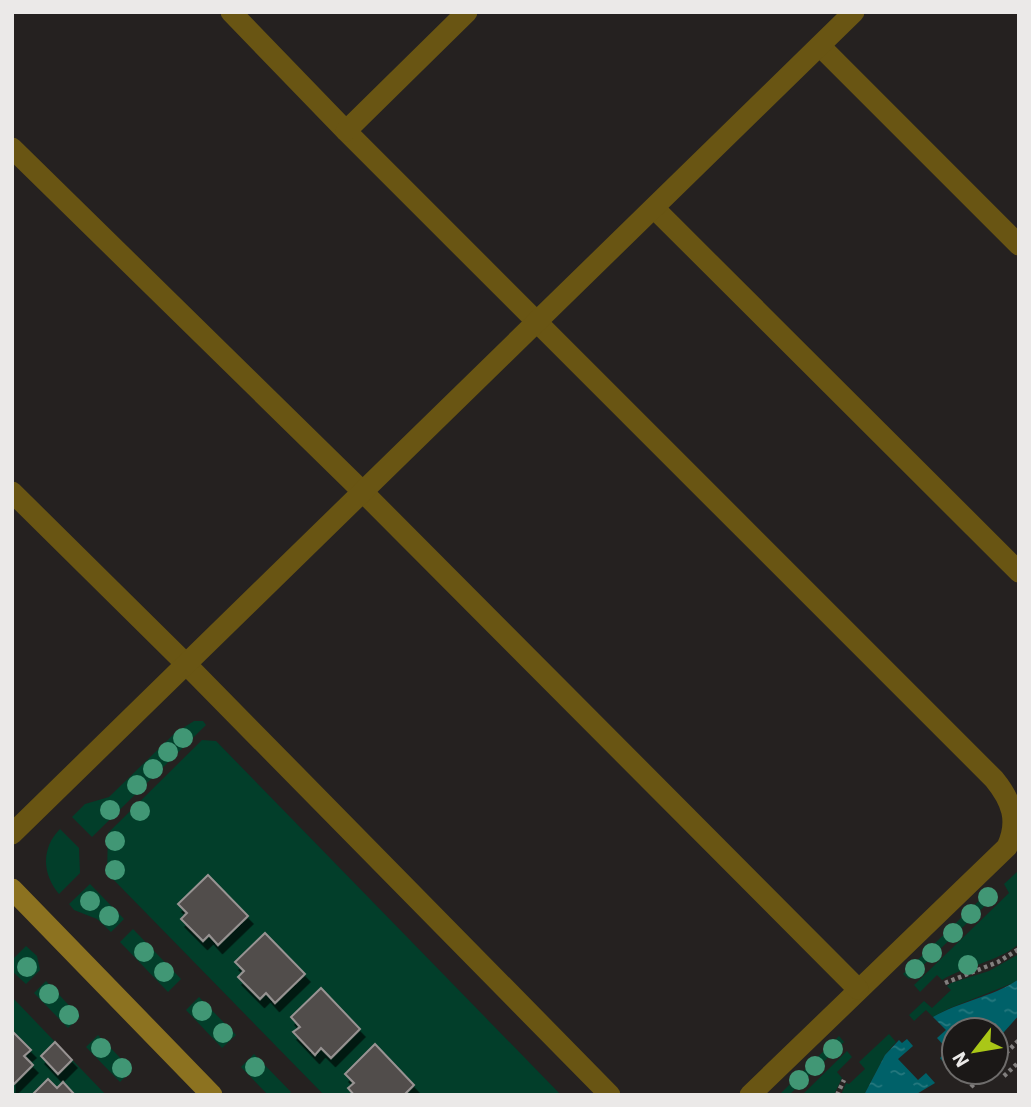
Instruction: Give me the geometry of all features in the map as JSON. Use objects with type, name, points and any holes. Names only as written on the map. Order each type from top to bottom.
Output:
[{"type":"street","points":[[231,12],[1007,795],[1014,816],[1013,834],[1007,848],[750,1095]]},
{"type":"street","points":[[346,131],[467,12]]},
{"type":"street","points":[[12,834],[854,12]]},
{"type":"street","points":[[820,46],[1019,245]]},
{"type":"street","points":[[12,148],[363,492],[858,989]]},
{"type":"street","points":[[654,208],[1019,572]]},
{"type":"street","points":[[12,492],[186,664],[610,1095]]},
{"type":"street","points":[[12,889],[212,1095]]},
{"type":"path","points":[[945,983],[998,962],[1019,948]]},
{"type":"path","points":[[838,1095],[844,1080]]},
{"type":"green space","points":[[194,721],[203,721],[206,725],[92,837],[72,817],[85,804],[109,797],[175,733]]},
{"type":"green space","points":[[202,740],[216,741],[561,1095],[324,1095],[107,873],[108,833]]},
{"type":"green space","points":[[60,829],[79,848],[80,873],[59,894],[49,878],[46,861],[49,844]]},
{"type":"green space","points":[[1019,870],[1019,944],[1001,956],[942,980],[937,975],[920,992],[914,985],[1009,893],[1004,884]]},
{"type":"green space","points":[[90,884],[124,919],[111,932],[97,919],[74,910],[69,904]]},
{"type":"green space","points":[[989,891],[994,897],[909,979],[903,974]]},
{"type":"green space","points":[[133,929],[181,979],[168,992],[120,942]]},
{"type":"green space","points":[[26,946],[37,956],[40,970],[26,984],[12,971],[12,960]]},
{"type":"green space","points":[[1019,954],[1019,979],[1013,983],[933,1017],[926,1010],[914,1021],[909,1015],[924,1001],[932,1008],[951,990],[947,986],[951,983],[989,971]]},
{"type":"green space","points":[[46,981],[80,1017],[68,1028],[34,993]]},
{"type":"green space","points":[[12,997],[106,1095],[12,1095]]},
{"type":"green space","points":[[199,997],[236,1035],[222,1048],[186,1010]]},
{"type":"green space","points":[[889,1034],[896,1042],[885,1055],[864,1095],[841,1095],[846,1083],[849,1084],[865,1069],[859,1062]]},
{"type":"green space","points":[[98,1035],[132,1070],[120,1082],[86,1047]]},
{"type":"green space","points":[[839,1036],[844,1042],[789,1095],[779,1095]]},
{"type":"green space","points":[[847,1051],[852,1057],[837,1072],[842,1078],[834,1095],[802,1095]]},
{"type":"green space","points":[[254,1054],[291,1092],[288,1095],[268,1095],[241,1067]]},
{"type":"water","points":[[1019,979],[1019,1015],[1010,1025],[1010,1016],[940,1016],[940,1024],[933,1017],[954,1007]]},
{"type":"water","points":[[907,1039],[913,1046],[898,1059],[918,1080],[926,1073],[935,1083],[915,1095],[864,1095],[885,1055],[899,1040],[902,1043]]},
{"type":"building","points":[[208,875],[248,916],[218,945],[209,935],[203,941],[181,919],[187,913],[178,904]]},
{"type":"building","points":[[265,933],[305,974],[275,1003],[266,993],[260,999],[238,977],[244,971],[235,962]]},
{"type":"building","points":[[321,988],[360,1029],[331,1058],[321,1048],[315,1055],[293,1032],[300,1027],[291,1017]]},
{"type":"building","points":[[12,1031],[31,1050],[24,1056],[33,1065],[12,1086]]},
{"type":"building","points":[[55,1042],[72,1060],[58,1074],[41,1056]]},
{"type":"building","points":[[375,1044],[414,1085],[404,1095],[354,1095],[348,1088],[354,1083],[345,1074]]},
{"type":"building","points":[[48,1079],[57,1088],[63,1082],[75,1095],[32,1095]]}]
